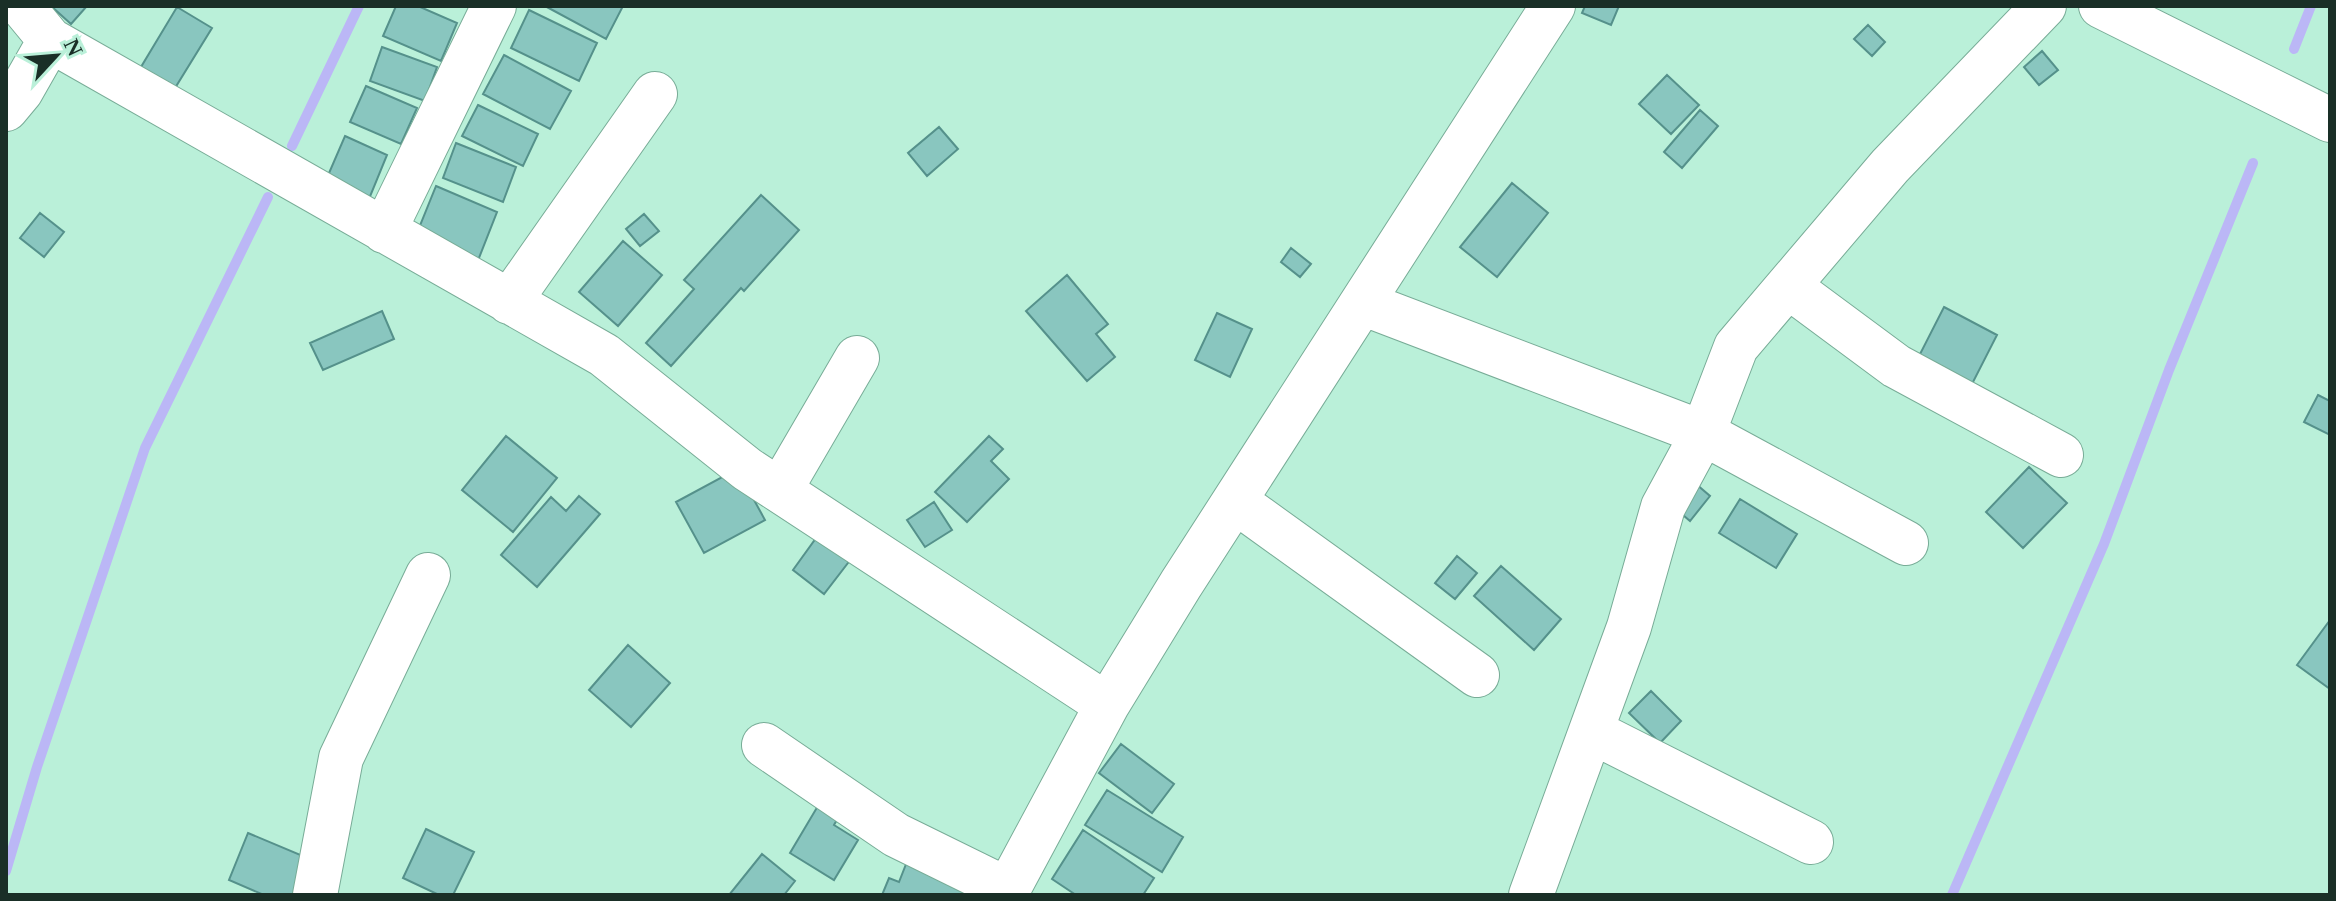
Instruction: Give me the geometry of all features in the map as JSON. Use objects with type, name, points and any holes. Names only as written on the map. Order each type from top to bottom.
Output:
[{"type":"street","points":[[22,6],[50,40],[604,355],[747,469],[1107,705]]},
{"type":"street","points":[[384,231],[494,6]]},
{"type":"street","points":[[764,745],[896,835],[1006,892],[1107,705],[1553,6]]},
{"type":"street","points":[[1531,895],[1629,627],[1663,507],[1703,433],[1736,347],[1890,166],[2044,6]]},
{"type":"street","points":[[2101,6],[2330,120]]},
{"type":"street","points":[[6,109],[21,91],[50,40]]},
{"type":"street","points":[[509,302],[655,94]]},
{"type":"street","points":[[1788,286],[1896,366],[2061,455]]},
{"type":"street","points":[[1362,303],[1703,433],[1906,543]]},
{"type":"street","points":[[780,490],[857,358]]},
{"type":"street","points":[[1235,501],[1477,675]]},
{"type":"street","points":[[315,895],[341,758],[428,575]]},
{"type":"street","points":[[1591,731],[1811,842]]},
{"type":"building","points":[[51,6],[87,6],[71,24]]},
{"type":"building","points":[[396,6],[418,6],[457,23],[441,61],[383,36]]},
{"type":"building","points":[[545,6],[623,6],[606,39]]},
{"type":"building","points":[[1585,6],[1619,6],[1611,25],[1582,13]]},
{"type":"building","points":[[177,7],[212,28],[175,88],[141,67]]},
{"type":"building","points":[[529,10],[597,43],[579,81],[511,48]]},
{"type":"building","points":[[1868,25],[1885,42],[1872,56],[1854,39]]},
{"type":"building","points":[[382,47],[437,67],[425,101],[370,81]]},
{"type":"building","points":[[2042,51],[2058,70],[2039,85],[2024,67]]},
{"type":"building","points":[[504,55],[571,91],[550,129],[483,94]]},
{"type":"building","points":[[1667,75],[1699,105],[1671,134],[1639,104]]},
{"type":"building","points":[[366,86],[417,108],[401,144],[350,122]]},
{"type":"building","points":[[478,105],[538,134],[523,166],[462,136]]},
{"type":"building","points":[[1700,110],[1718,126],[1682,168],[1664,152]]},
{"type":"building","points":[[939,127],[958,149],[927,176],[908,153]]},
{"type":"building","points":[[345,136],[387,155],[369,199],[326,180]]},
{"type":"building","points":[[456,143],[516,167],[503,202],[443,178]]},
{"type":"building","points":[[1512,183],[1548,213],[1497,277],[1460,247]]},
{"type":"building","points":[[436,186],[497,212],[477,263],[415,238]]},
{"type":"building","points":[[761,195],[799,230],[744,291],[741,288],[671,366],[646,343],[694,289],[684,280]]},
{"type":"building","points":[[40,213],[64,232],[44,257],[20,238]]},
{"type":"building","points":[[644,214],[659,231],[640,246],[626,229]]},
{"type":"building","points":[[623,241],[662,275],[618,326],[579,292]]},
{"type":"building","points":[[1291,248],[1311,264],[1300,277],[1281,262]]},
{"type":"building","points":[[1067,275],[1108,324],[1096,334],[1115,357],[1087,381],[1026,311]]},
{"type":"building","points":[[1944,307],[1997,335],[1971,386],[1918,358]]},
{"type":"building","points":[[382,311],[394,339],[323,370],[310,343]]},
{"type":"building","points":[[1217,313],[1252,329],[1230,377],[1195,360]]},
{"type":"building","points":[[2318,395],[2330,401],[2330,435],[2304,422]]},
{"type":"building","points":[[506,436],[557,478],[513,532],[462,490]]},
{"type":"building","points":[[989,436],[1003,449],[991,461],[1009,479],[967,522],[935,492]]},
{"type":"building","points":[[2029,467],[2067,503],[2023,548],[1986,512]]},
{"type":"building","points":[[737,469],[765,520],[704,553],[676,502]]},
{"type":"building","points":[[1689,478],[1710,496],[1690,521],[1669,503]]},
{"type":"building","points":[[579,496],[600,514],[537,587],[501,555],[551,497],[566,511]]},
{"type":"building","points":[[1740,499],[1797,534],[1776,568],[1719,533]]},
{"type":"building","points":[[934,502],[952,530],[925,547],[907,520]]},
{"type":"building","points":[[819,534],[851,559],[824,594],[793,570]]},
{"type":"building","points":[[1457,556],[1477,573],[1455,599],[1435,583]]},
{"type":"building","points":[[1501,566],[1561,619],[1534,650],[1474,596]]},
{"type":"building","points":[[2330,620],[2330,689],[2297,665]]},
{"type":"building","points":[[628,645],[670,683],[631,727],[589,690]]},
{"type":"building","points":[[1651,691],[1681,721],[1660,743],[1629,713]]},
{"type":"building","points":[[1121,744],[1174,784],[1152,813],[1099,773]]},
{"type":"building","points":[[1107,790],[1183,837],[1162,872],[1085,825]]},
{"type":"building","points":[[825,794],[845,806],[834,825],[858,840],[834,880],[790,853]]},
{"type":"building","points":[[426,829],[474,852],[453,895],[439,895],[403,878]]},
{"type":"building","points":[[1083,830],[1154,878],[1143,895],[1076,895],[1052,879]]},
{"type":"building","points":[[248,833],[310,859],[295,895],[264,895],[229,880]]},
{"type":"building","points":[[762,854],[795,881],[784,895],[729,895]]},
{"type":"building","points":[[910,854],[971,879],[965,895],[882,895],[889,878],[899,882]]},
{"type":"waterway","points":[[292,146],[359,6]]},
{"type":"waterway","points":[[2294,49],[2311,6]]},
{"type":"waterway","points":[[1952,895],[2104,544],[2169,370],[2253,163]]},
{"type":"waterway","points":[[6,871],[37,767],[145,448],[268,197]]}]
